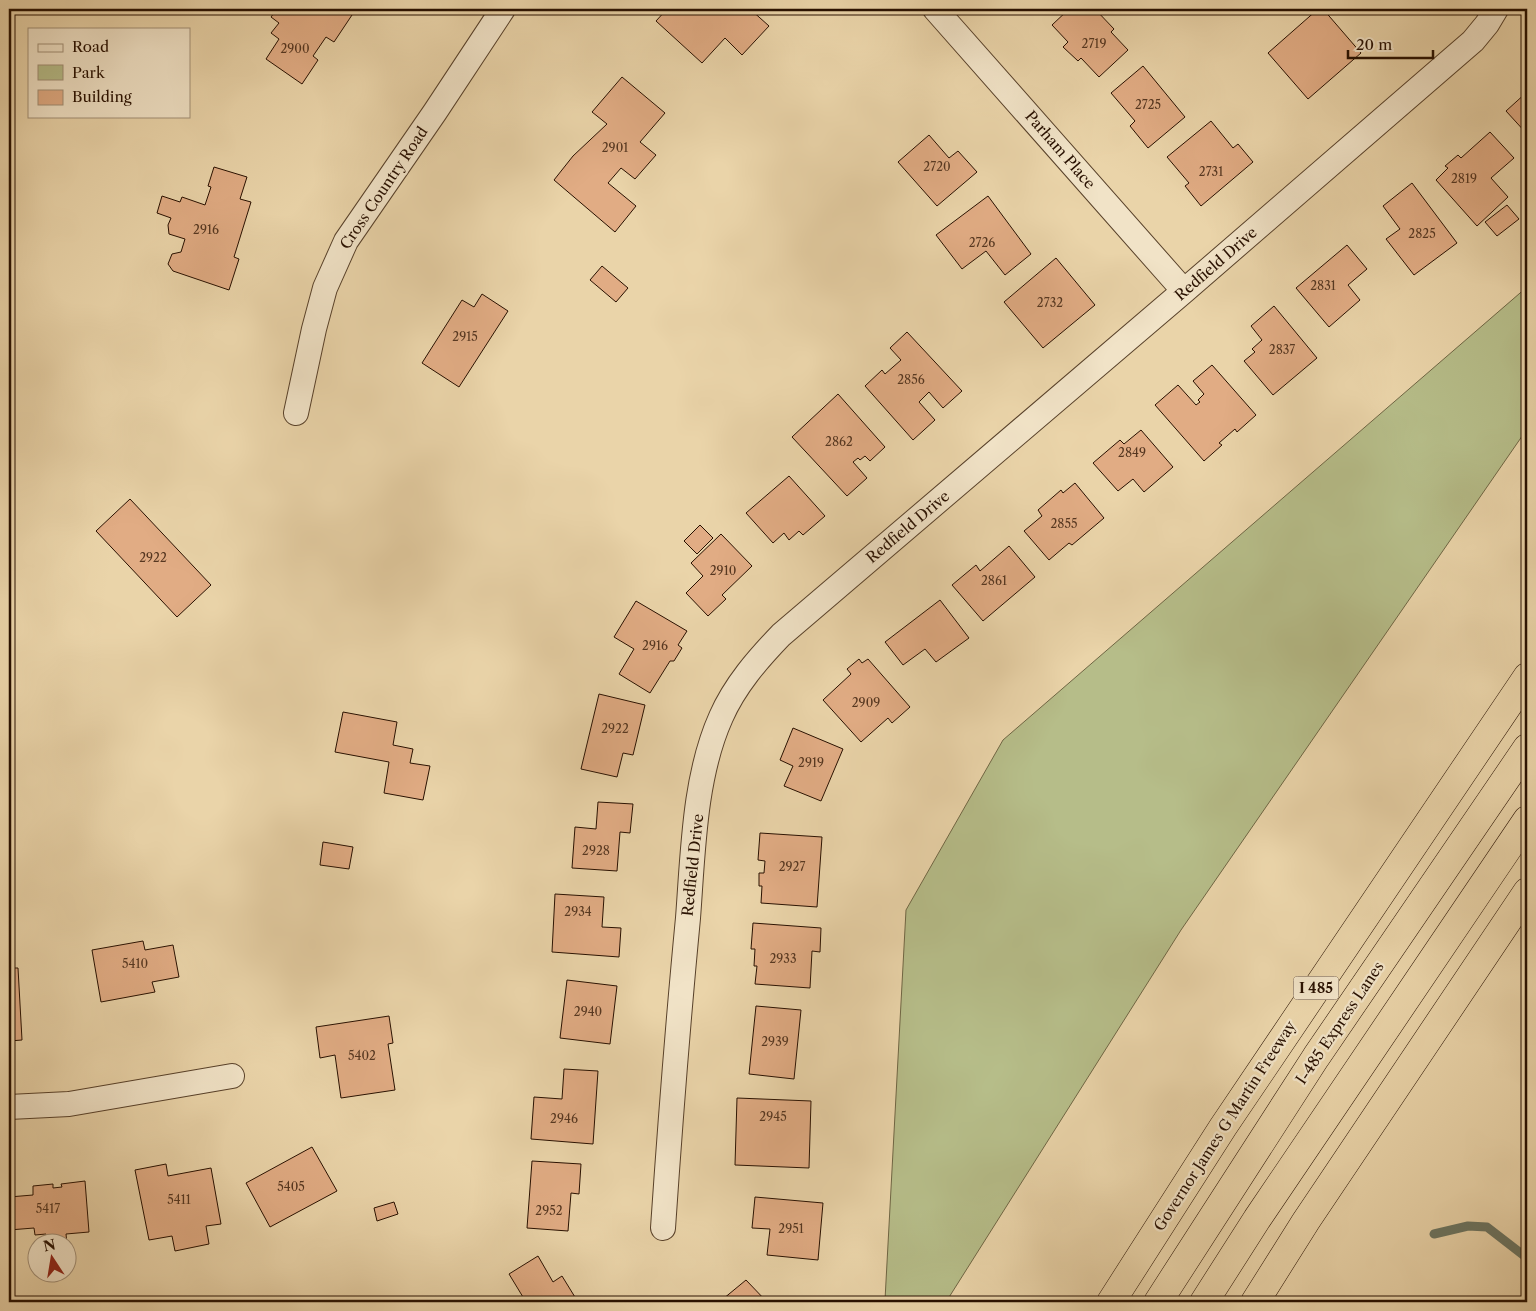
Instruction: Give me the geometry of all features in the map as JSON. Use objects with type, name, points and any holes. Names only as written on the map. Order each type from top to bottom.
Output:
[{"type":"highway","name":"Governor James G Martin Freeway","points":[[1110,1302],[1234,1110],[1527,678]]},
{"type":"highway","name":"I-485 Express Lanes","points":[[1158,1302],[1316,1057],[1527,748]]},
{"type":"highway","points":[[1204,1302],[1257,1219],[1527,820]]},
{"type":"highway","points":[[1256,1302],[1306,1221],[1527,892]]},
{"type":"street","name":"Cross Country Road","points":[[296,413],[325,288],[346,241],[436,112],[503,9]]},
{"type":"street","name":"Parham Place","points":[[935,9],[1184,291]]},
{"type":"street","name":"Redfield Drive","points":[[663,1228],[672,1096],[696,824],[702,778],[710,748],[721,717],[730,700],[756,662],[781,635],[1473,41],[1496,9]]},
{"type":"street","points":[[9,1107],[69,1104],[232,1076]]},
{"type":"green space","points":[[1527,287],[1527,429],[1181,930],[946,1302],[883,1302],[885,1300],[906,910],[1003,740]]},
{"type":"building","points":[[277,9],[356,9],[334,42],[326,37],[313,56],[318,60],[302,84],[266,59],[279,39],[271,33],[279,23],[271,17]]},
{"type":"building","points":[[667,9],[750,9],[769,26],[742,55],[725,38],[702,63],[656,21]]},
{"type":"building","points":[[1069,9],[1095,9],[1114,29],[1111,32],[1128,50],[1099,77],[1081,58],[1078,61],[1063,47],[1068,42],[1052,25]]},
{"type":"building","points":[[1318,9],[1323,9],[1361,53],[1308,99],[1268,53]]},
{"type":"building","points":[[1143,66],[1185,117],[1148,148],[1130,126],[1135,121],[1111,93]]},
{"type":"building","points":[[622,77],[665,113],[640,142],[656,155],[635,179],[621,168],[608,183],[636,206],[615,232],[554,180],[573,156],[607,124],[592,112]]},
{"type":"building","points":[[1527,92],[1527,134],[1506,111]]},
{"type":"building","points":[[1211,121],[1233,148],[1238,144],[1253,162],[1201,206],[1185,186],[1189,183],[1167,157]]},
{"type":"building","points":[[1490,132],[1514,158],[1491,178],[1508,197],[1477,226],[1436,180],[1448,168],[1445,166],[1458,155],[1461,158]]},
{"type":"building","points":[[929,135],[949,158],[958,151],[977,172],[937,206],[898,162]]},
{"type":"building","points":[[214,167],[247,177],[240,199],[251,202],[234,257],[239,259],[229,290],[173,271],[168,264],[172,254],[181,252],[185,239],[169,234],[168,225],[171,218],[157,213],[162,196],[180,202],[182,197],[205,205],[211,187],[208,186]]},
{"type":"building","points":[[1412,183],[1457,243],[1414,275],[1386,239],[1400,229],[1383,206]]},
{"type":"building","points":[[988,196],[1031,254],[1005,275],[986,251],[962,269],[936,235]]},
{"type":"building","points":[[1507,205],[1519,219],[1497,236],[1485,222]]},
{"type":"building","points":[[1347,245],[1367,269],[1348,285],[1360,300],[1329,327],[1296,288]]},
{"type":"building","points":[[1056,258],[1095,305],[1043,348],[1004,302]]},
{"type":"building","points":[[602,266],[628,288],[616,302],[590,280]]},
{"type":"building","points":[[482,294],[508,311],[459,387],[422,363],[462,300],[474,307]]},
{"type":"building","points":[[1274,306],[1317,358],[1273,395],[1244,361],[1255,352],[1252,349],[1262,340],[1251,326]]},
{"type":"building","points":[[907,332],[962,391],[943,408],[929,392],[919,402],[935,420],[913,440],[865,386],[882,370],[885,374],[901,360],[890,348]]},
{"type":"building","points":[[1212,365],[1256,415],[1237,432],[1235,429],[1219,443],[1222,445],[1204,461],[1155,405],[1178,385],[1196,405],[1204,394],[1193,381]]},
{"type":"building","points":[[838,394],[885,447],[870,461],[865,456],[853,462],[867,478],[847,496],[792,437]]},
{"type":"building","points":[[1141,430],[1173,467],[1144,492],[1133,479],[1118,491],[1093,463],[1120,440],[1124,444]]},
{"type":"building","points":[[789,476],[825,516],[803,535],[799,531],[789,540],[784,533],[773,543],[746,513]]},
{"type":"building","points":[[1075,483],[1104,518],[1072,545],[1069,543],[1049,560],[1024,531],[1042,516],[1038,510],[1061,490],[1063,493]]},
{"type":"building","points":[[130,499],[211,585],[177,617],[96,531]]},
{"type":"building","points":[[700,525],[713,538],[697,554],[684,541]]},
{"type":"building","points":[[721,534],[752,566],[722,595],[726,599],[708,616],[686,593],[703,576],[691,563]]},
{"type":"building","points":[[1009,546],[1035,577],[983,621],[952,585],[976,565],[980,571]]},
{"type":"building","points":[[940,600],[969,638],[936,662],[925,649],[903,665],[885,642]]},
{"type":"building","points":[[636,601],[687,631],[678,645],[682,648],[674,661],[670,661],[650,693],[619,674],[634,649],[614,637]]},
{"type":"building","points":[[859,659],[862,663],[868,659],[910,707],[892,723],[888,718],[861,742],[823,700],[851,674],[847,669]]},
{"type":"building","points":[[599,694],[645,705],[633,755],[623,753],[617,777],[581,769]]},
{"type":"building","points":[[343,712],[397,722],[393,745],[413,749],[410,763],[430,766],[423,800],[384,793],[389,762],[335,752]]},
{"type":"building","points":[[793,728],[843,749],[821,801],[784,786],[793,766],[780,760]]},
{"type":"building","points":[[598,802],[633,804],[630,833],[620,832],[617,871],[572,868],[575,827],[596,829]]},
{"type":"building","points":[[760,833],[822,837],[817,907],[761,903],[762,886],[759,886],[759,873],[764,873],[765,861],[758,860]]},
{"type":"building","points":[[323,842],[353,847],[349,869],[320,865]]},
{"type":"building","points":[[555,894],[604,897],[602,927],[621,928],[619,957],[552,952]]},
{"type":"building","points":[[753,923],[821,928],[820,952],[812,951],[810,988],[755,984],[757,966],[754,966],[755,949],[751,949]]},
{"type":"building","points":[[143,941],[145,950],[173,945],[179,977],[152,982],[155,992],[101,1002],[92,950]]},
{"type":"building","points":[[9,968],[18,968],[22,1040],[9,1041]]},
{"type":"building","points":[[567,980],[617,986],[610,1044],[560,1038]]},
{"type":"building","points":[[756,1006],[801,1010],[794,1079],[749,1074]]},
{"type":"building","points":[[389,1016],[393,1043],[388,1044],[395,1090],[341,1098],[335,1055],[320,1058],[316,1027]]},
{"type":"building","points":[[564,1069],[598,1071],[593,1144],[531,1139],[534,1097],[562,1099]]},
{"type":"building","points":[[737,1098],[811,1101],[809,1168],[735,1165]]},
{"type":"building","points":[[312,1147],[337,1191],[270,1227],[246,1183]]},
{"type":"building","points":[[532,1161],[581,1164],[579,1194],[571,1193],[568,1231],[527,1228]]},
{"type":"building","points":[[166,1164],[168,1176],[211,1168],[221,1224],[206,1226],[209,1244],[175,1251],[172,1236],[149,1240],[135,1170]]},
{"type":"building","points":[[85,1181],[89,1232],[35,1234],[34,1228],[9,1230],[9,1197],[33,1195],[33,1186],[53,1184],[53,1188],[62,1187],[61,1184]]},
{"type":"building","points":[[755,1197],[823,1203],[818,1260],[767,1255],[770,1229],[752,1228]]},
{"type":"building","points":[[394,1202],[398,1214],[377,1221],[374,1208]]},
{"type":"building","points":[[538,1256],[553,1282],[562,1276],[578,1302],[526,1302],[509,1274]]},
{"type":"building","points":[[746,1280],[767,1302],[725,1302],[723,1299]]},
{"type":"waterway","points":[[1434,1234],[1468,1226],[1487,1227],[1527,1258]]}]
